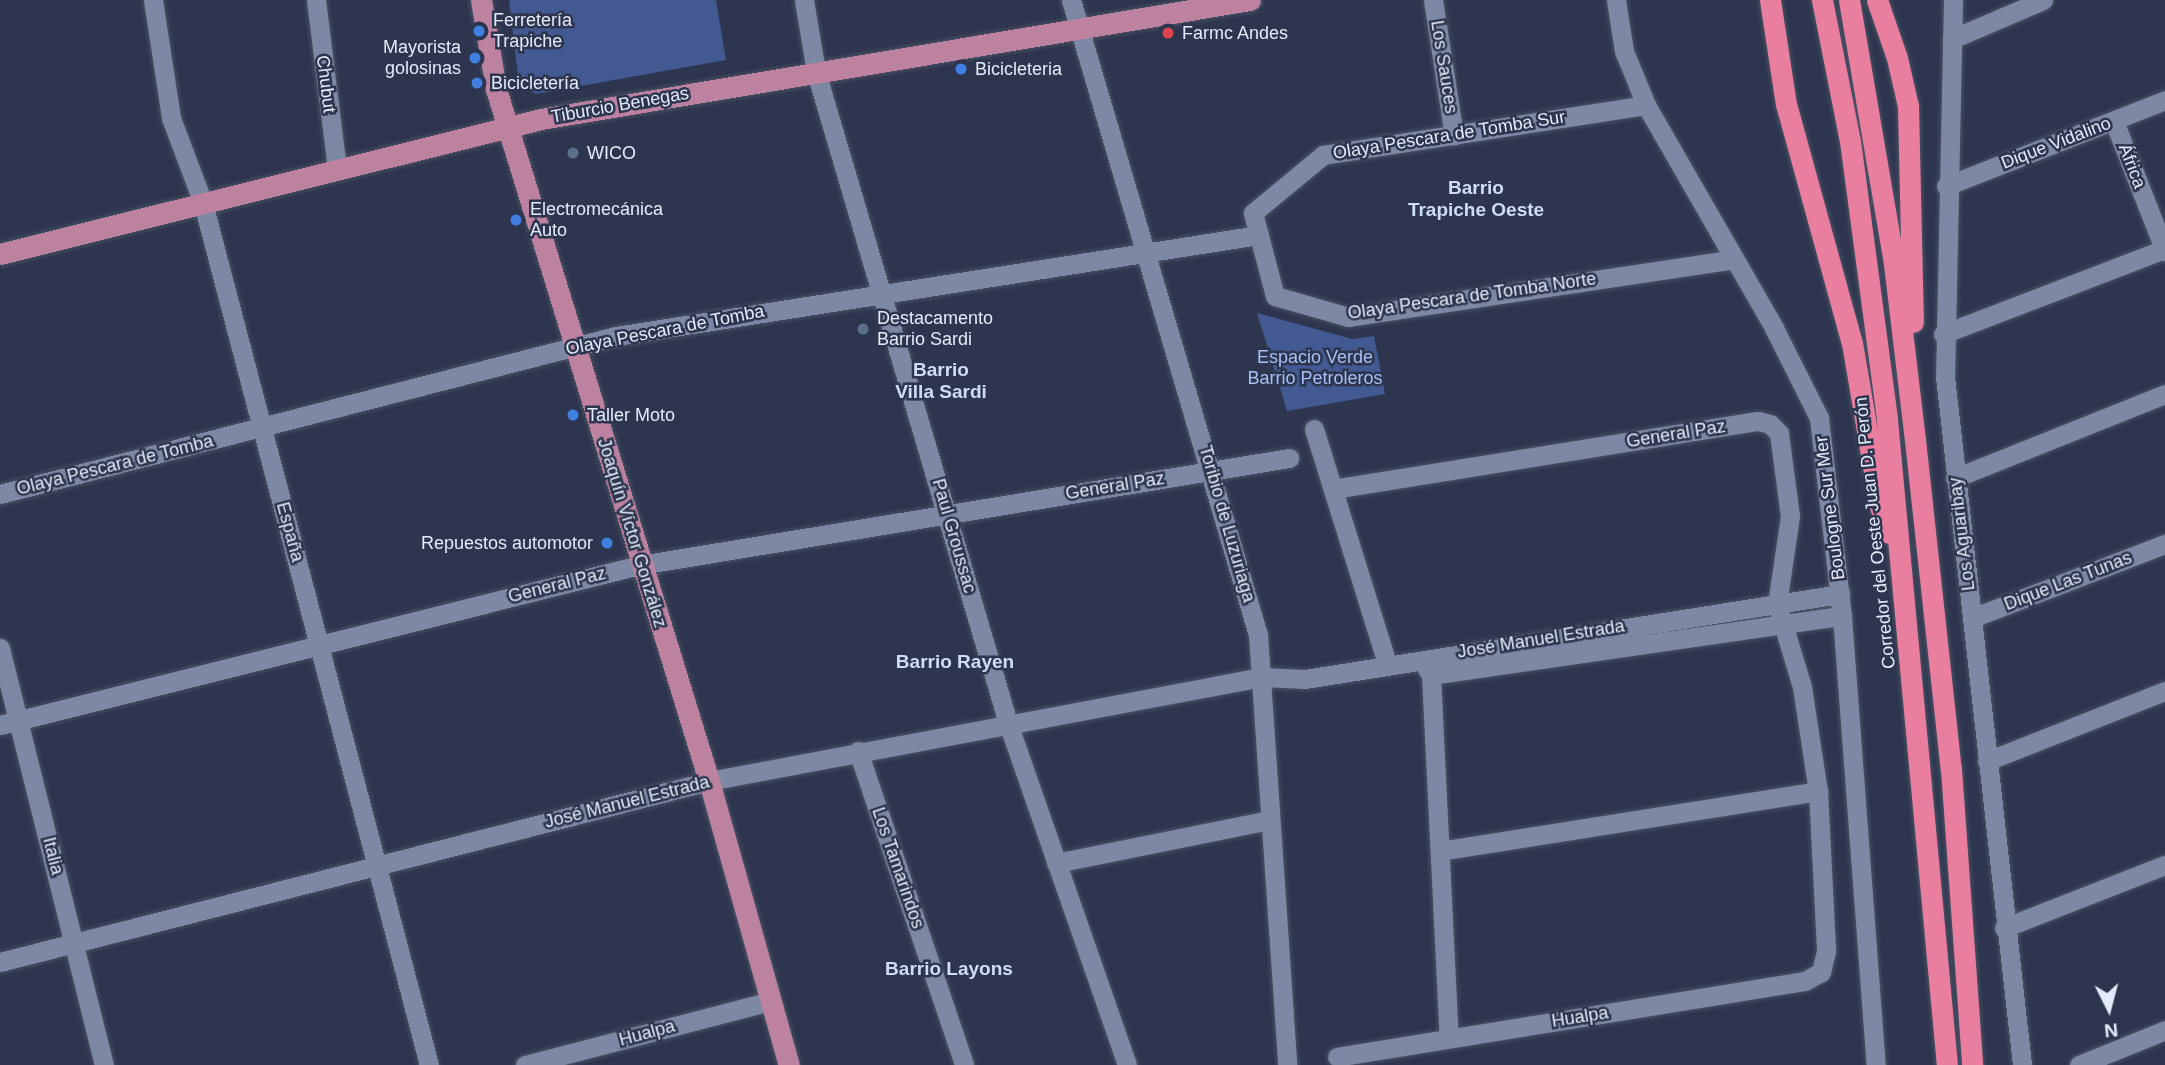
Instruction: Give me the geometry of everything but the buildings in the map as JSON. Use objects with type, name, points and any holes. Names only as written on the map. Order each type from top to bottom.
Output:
[{"type":"highway","points":[[1770,0],[1786,104],[1852,343],[1880,506],[1903,573]]},
{"type":"highway","name":"Corredor del Oeste Juan D. Perón","points":[[1822,0],[1868,265],[1903,573],[1947,1065]]},
{"type":"highway","points":[[1849,0],[1894,264],[1915,440],[1951,769],[1972,1065]]},
{"type":"highway","points":[[1877,0],[1897,58],[1912,145],[1915,440]]},
{"type":"main road","name":"Joaquín Víctor González","points":[[481,0],[492,71],[508,127],[640,565],[709,781],[789,1065]]},
{"type":"main road","name":"Tiburcio Benegas","points":[[0,254],[508,127],[816,72],[1250,0]]},
{"type":"street","name":"España","points":[[153,0],[171,118],[204,202],[429,1065]]},
{"type":"street","name":"Chubut","points":[[316,0],[337,168]]},
{"type":"street","name":"Paul Groussac","points":[[804,0],[816,72],[883,291],[1008,723],[1128,1065]]},
{"type":"street","name":"Toribio de Luzuriaga","points":[[1071,0],[1077,28],[1212,470],[1258,635],[1287,1065]]},
{"type":"street","name":"Los Sauces","points":[[1433,0],[1454,135]]},
{"type":"street","name":"Boulogne Sur Mer","points":[[1616,0],[1624,51],[1646,105],[1815,402],[1840,594],[1876,1065]]},
{"type":"street","name":"Los Aguaribay","points":[[1953,0],[1943,334],[1955,478],[2004,928],[2022,1065]]},
{"type":"street","points":[[1952,39],[2043,0]]},
{"type":"street","name":"Dique Vidalino","points":[[1946,186],[2165,100]]},
{"type":"street","name":"Olaya Pescara de Tomba Sur","points":[[1259,234],[1253,213],[1323,155],[1646,105]]},
{"type":"street","name":"África","points":[[2114,121],[2164,250]]},
{"type":"street","name":"Olaya Pescara de Tomba","points":[[0,494],[575,345],[883,291],[1259,234]]},
{"type":"street","name":"Olaya Pescara de Tomba Norte","points":[[1259,234],[1275,296],[1348,317],[1734,259]]},
{"type":"street","points":[[1943,334],[2164,250]]},
{"type":"street","points":[[1955,478],[2165,394]]},
{"type":"street","name":"General Paz","points":[[1333,489],[1758,421],[1770,424],[1779,433],[1790,516],[1777,604]]},
{"type":"street","points":[[1314,429],[1387,663]]},
{"type":"street","name":"General Paz","points":[[9,722],[640,565],[1289,458]]},
{"type":"street","name":"Dique Las Tunas","points":[[1972,618],[2165,544]]},
{"type":"street","name":"José Manuel Estrada","points":[[0,962],[709,781],[858,751],[1262,677],[1305,679],[1387,663],[1840,594]]},
{"type":"street","points":[[1440,851],[1818,791],[1802,687],[1781,626],[1777,604]]},
{"type":"street","name":"José Manuel Estrada","points":[[1431,675],[1842,616]]},
{"type":"street","name":"Italia","points":[[0,648],[9,722],[75,943],[104,1065]]},
{"type":"street","points":[[1419,658],[1431,675],[1450,1037]]},
{"type":"street","points":[[1987,761],[2165,691]]},
{"type":"street","name":"Los Tamarindos","points":[[858,751],[964,1065]]},
{"type":"street","name":"Hualpa","points":[[1337,1057],[1805,981],[1821,972],[1826,951],[1818,791]]},
{"type":"street","points":[[1056,863],[1269,820]]},
{"type":"street","points":[[2004,928],[2165,864]]},
{"type":"street","name":"Hualpa","points":[[525,1065],[770,1001]]},
{"type":"street","points":[[2079,1065],[2165,1030]]},
{"type":"green space","points":[[509,0],[716,0],[726,60],[536,94],[526,90],[518,76]]},
{"type":"green space","name":"Espacio Verde Barrio Petroleros","points":[[1257,313],[1352,339],[1374,336],[1385,394],[1287,411]]},
{"type":"place","name":"Ferretería Trapiche","points":[[479,31]]},
{"type":"place","name":"Farmc Andes","points":[[1168,33]]},
{"type":"place","name":"Mayorista golosinas","points":[[475,58]]},
{"type":"place","name":"Bicicleteria","points":[[961,69]]},
{"type":"place","name":"Bicicletería","points":[[477,83]]},
{"type":"place","name":"WICO","points":[[573,153]]},
{"type":"place","name":"Electromecánica Auto","points":[[516,220]]},
{"type":"place","name":"Destacamento Barrio Sardi","points":[[863,329]]},
{"type":"place","name":"Taller Moto","points":[[573,415]]},
{"type":"place","name":"Repuestos automotor","points":[[607,543]]},
{"type":"district","name":"Barrio Trapiche Oeste","points":[[1476,199]]},
{"type":"district","name":"Barrio Villa Sardi","points":[[941,381]]},
{"type":"district","name":"Barrio Rayen","points":[[955,662]]},
{"type":"district","name":"Barrio Layons","points":[[949,969]]}]
